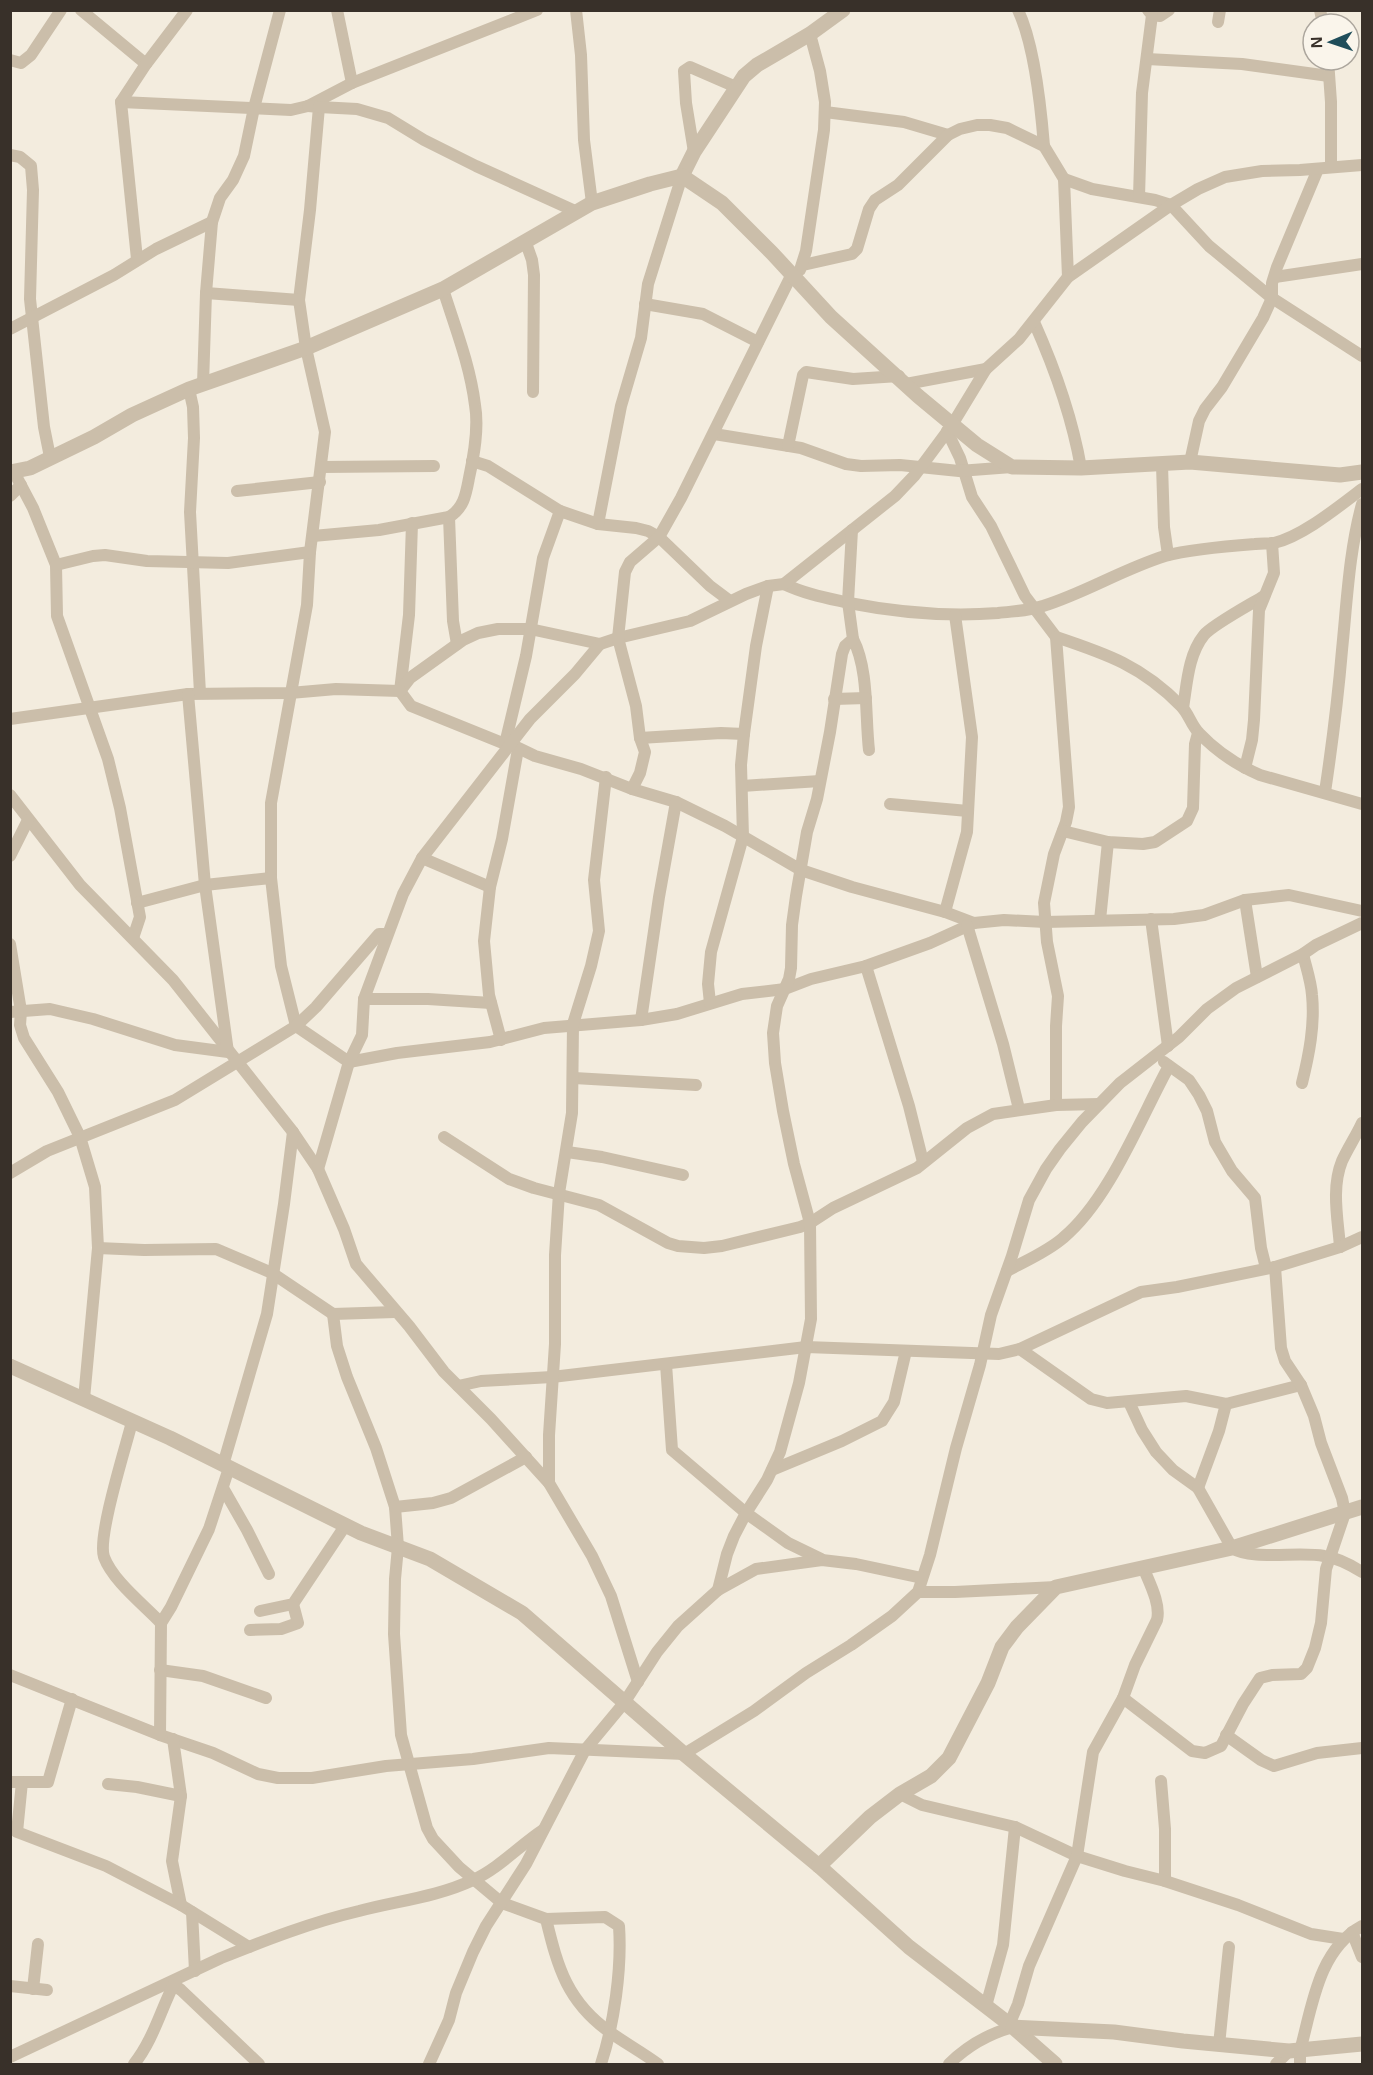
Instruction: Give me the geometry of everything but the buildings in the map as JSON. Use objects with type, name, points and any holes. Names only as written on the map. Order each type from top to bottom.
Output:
[{"type":"street","points":[[10,60],[21,63],[31,55],[62,10]]},
{"type":"street","points":[[81,10],[146,64]]},
{"type":"street","points":[[137,259],[121,102],[146,64],[187,10]]},
{"type":"street","points":[[232,1056],[205,885],[194,694],[193,562],[189,512],[194,438],[193,407],[212,222],[220,198],[233,180],[244,156],[280,10]]},
{"type":"street","points":[[337,10],[352,83]]},
{"type":"street","points":[[313,107],[352,83],[537,10]]},
{"type":"street","points":[[576,10],[584,140],[592,203]]},
{"type":"street","points":[[1018,10],[1024,22],[1030,47],[1044,146],[1064,179],[1068,277]]},
{"type":"street","points":[[1139,197],[1142,93],[1150,13],[1160,15],[1170,10]]},
{"type":"street","points":[[598,524],[621,406],[641,338],[648,284],[682,176],[694,152],[744,76],[757,65],[810,34],[840,11]]},
{"type":"street","points":[[632,789],[640,773],[645,753],[640,738],[636,706],[618,638],[625,572],[630,562],[659,537],[714,434],[758,342],[797,273],[819,168],[825,112],[824,88],[810,34]]},
{"type":"street","points":[[1147,59],[1242,64],[1329,76]]},
{"type":"street","points":[[694,152],[686,103],[684,71],[690,68],[736,87]]},
{"type":"street","points":[[1329,72],[1331,166]]},
{"type":"street","points":[[121,102],[291,110],[313,107],[357,109],[388,118],[424,140],[476,166],[575,211]]},
{"type":"street","points":[[313,107],[310,210],[299,300],[306,348],[326,432],[310,552],[307,605],[271,803],[271,878],[281,966],[296,1026],[349,1062],[397,1053],[501,1040],[544,1028],[641,1020],[677,1014],[742,994],[785,989],[811,979],[866,966],[930,943],[971,924],[1004,920],[1100,921],[1204,915],[1245,900],[1289,894],[1362,911]]},
{"type":"street","points":[[825,112],[904,122],[948,135]]},
{"type":"street","points":[[797,273],[852,254],[857,249],[869,209],[875,200],[898,185],[948,135],[960,129],[990,125],[1007,128],[1044,146]]},
{"type":"street","points":[[10,155],[20,157],[31,166],[33,210],[30,277],[44,427],[50,457]]},
{"type":"street","points":[[784,584],[895,496],[923,466],[950,428],[986,369],[1019,339],[1068,277],[1171,205],[1225,177],[1263,171],[1362,165]]},
{"type":"street","points":[[1190,462],[1204,409],[1222,387],[1263,318],[1272,298],[1272,283],[1318,169]]},
{"type":"street","points":[[10,496],[15,476],[196,386],[306,348],[443,289],[592,203],[682,176],[722,203],[797,273],[831,317],[903,380],[950,428],[1012,467]]},
{"type":"street","points":[[1064,179],[1092,189],[1171,205],[1209,246],[1272,298],[1362,356]]},
{"type":"street","points":[[10,329],[114,275],[137,259],[212,222]]},
{"type":"street","points":[[526,243],[534,275],[533,392]]},
{"type":"street","points":[[1275,277],[1362,264]]},
{"type":"street","points":[[313,536],[345,534],[449,517],[459,511],[472,461],[476,406],[467,364],[443,289]]},
{"type":"street","points":[[206,293],[299,300]]},
{"type":"street","points":[[645,304],[703,314],[758,342]]},
{"type":"street","points":[[1034,322],[1059,380],[1074,433],[1080,468]]},
{"type":"street","points":[[788,446],[803,375],[806,372],[853,379],[903,380],[986,369]]},
{"type":"street","points":[[950,428],[972,496],[991,526],[1025,596],[1056,637],[1069,807],[1054,854],[1044,903],[1051,966],[1058,996],[1056,1105]]},
{"type":"street","points":[[714,434],[801,448],[846,464],[861,466],[875,464],[923,466],[964,471],[1012,467],[1080,468],[1190,462],[1340,475],[1362,472]]},
{"type":"street","points":[[472,461],[488,466],[560,511],[598,524],[648,531],[659,537],[730,601]]},
{"type":"street","points":[[1162,465],[1164,527],[1168,555]]},
{"type":"street","points":[[322,467],[434,466]]},
{"type":"street","points":[[15,476],[37,516],[56,565],[57,616],[108,759],[118,798],[140,917],[133,938]]},
{"type":"street","points":[[237,491],[320,482]]},
{"type":"street","points":[[400,692],[410,678],[457,644],[477,633],[498,629],[530,629],[600,644],[690,621],[730,601],[768,586],[784,584],[804,592],[895,612],[955,615],[1035,608],[1072,595],[1143,563],[1168,555],[1272,543],[1290,537],[1362,489]]},
{"type":"street","points":[[1325,792],[1339,692],[1348,584],[1362,504]]},
{"type":"street","points":[[501,1040],[491,1003],[484,941],[489,887],[502,839],[511,745],[543,558],[560,511]]},
{"type":"street","points":[[449,517],[453,621],[457,644]]},
{"type":"street","points":[[412,523],[410,606],[400,692],[411,706],[535,756],[606,777],[632,789],[676,802],[801,870],[852,887],[945,912],[971,924]]},
{"type":"street","points":[[852,530],[848,602],[853,639],[859,654],[866,698],[865,719],[869,750]]},
{"type":"street","points":[[1245,768],[1252,740],[1259,610],[1274,573],[1272,543]]},
{"type":"street","points":[[56,565],[105,555],[147,561],[228,562],[310,552]]},
{"type":"street","points":[[710,1003],[708,984],[711,952],[743,837],[741,765],[744,734],[756,646],[768,586]]},
{"type":"street","points":[[1183,708],[1191,661],[1205,632],[1264,596]]},
{"type":"street","points":[[945,912],[967,832],[972,737],[955,615]]},
{"type":"street","points":[[1056,637],[1115,657],[1148,677],[1183,708],[1198,733],[1219,751],[1245,768],[1260,775],[1362,804]]},
{"type":"street","points":[[718,1590],[727,1554],[746,1513],[780,1452],[812,1319],[810,1223],[794,1164],[775,1063],[775,1019],[777,1006],[791,968],[792,925],[807,832],[817,799],[842,654],[845,646],[853,639]]},
{"type":"street","points":[[318,1169],[349,1062],[362,1035],[364,999],[403,894],[422,858],[530,719],[575,674],[600,644]]},
{"type":"street","points":[[10,719],[194,694],[290,693],[336,689],[400,692]]},
{"type":"street","points":[[834,699],[866,698]]},
{"type":"street","points":[[640,738],[721,733],[744,734]]},
{"type":"street","points":[[1062,831],[1108,842],[1143,844],[1155,842],[1186,821],[1193,808],[1195,744],[1198,733]]},
{"type":"street","points":[[549,1483],[549,1435],[555,1344],[555,1255],[559,1193],[572,1113],[573,1024],[599,931],[594,880],[606,777]]},
{"type":"street","points":[[742,786],[820,781]]},
{"type":"street","points":[[10,795],[80,885],[172,980],[293,1132],[318,1169],[344,1229],[356,1264],[444,1372],[549,1483],[592,1556],[611,1596],[638,1682]]},
{"type":"street","points":[[641,1020],[676,802]]},
{"type":"street","points":[[890,804],[968,811]]},
{"type":"street","points":[[10,856],[28,820]]},
{"type":"street","points":[[1100,921],[1108,842]]},
{"type":"street","points":[[422,858],[489,887]]},
{"type":"street","points":[[137,903],[205,885],[271,878]]},
{"type":"street","points":[[1245,900],[1257,977]]},
{"type":"street","points":[[1151,919],[1168,1046]]},
{"type":"street","points":[[10,1675],[258,1774],[278,1778],[312,1778],[408,1764],[473,1759],[549,1748],[684,1754],[754,1711],[806,1673],[851,1645],[892,1616],[918,1592],[930,1555],[991,1315],[1029,1200],[1060,1149],[1120,1083],[1168,1046],[1207,1009],[1236,988],[1362,923]]},
{"type":"street","points":[[971,924],[1019,1109]]},
{"type":"street","points":[[10,1173],[47,1150],[175,1100],[232,1056],[296,1026],[379,934],[387,934]]},
{"type":"street","points":[[10,944],[16,1011],[24,1038],[58,1092],[80,1137],[95,1187],[98,1248],[84,1399]]},
{"type":"street","points":[[1302,1083],[1310,1053],[1312,1004],[1303,954]]},
{"type":"street","points":[[866,966],[909,1106],[923,1162]]},
{"type":"street","points":[[364,999],[428,999],[491,1003]]},
{"type":"street","points":[[16,1011],[50,1009],[93,1019],[176,1045],[232,1056]]},
{"type":"street","points":[[1124,1698],[1192,1751],[1205,1753],[1221,1746],[1243,1704],[1260,1678],[1272,1675],[1302,1674],[1307,1668],[1321,1623],[1326,1569],[1345,1514],[1342,1498],[1321,1443],[1314,1416],[1301,1385],[1285,1361],[1281,1348],[1271,1267],[1261,1248],[1255,1198],[1232,1171],[1215,1142],[1207,1111],[1189,1080],[1156,1056]]},
{"type":"street","points":[[1007,1271],[1061,1240],[1077,1226],[1113,1173],[1169,1066]]},
{"type":"street","points":[[574,1078],[696,1085]]},
{"type":"street","points":[[444,1137],[509,1179],[599,1205],[635,1226],[678,1246],[704,1248],[722,1246],[810,1223],[833,1208],[902,1176],[979,1120],[993,1114],[1056,1105],[1099,1104]]},
{"type":"street","points":[[1340,1247],[1336,1192],[1338,1177],[1342,1162],[1362,1123]]},
{"type":"street","points":[[160,1735],[161,1623],[209,1529],[223,1488],[226,1466],[267,1314],[293,1132]]},
{"type":"street","points":[[567,1152],[602,1157],[683,1175]]},
{"type":"street","points":[[458,1386],[481,1381],[552,1377],[738,1353],[807,1347],[999,1354],[1020,1349],[1141,1292],[1187,1285],[1271,1267],[1340,1247],[1362,1237]]},
{"type":"street","points":[[98,1248],[216,1249],[272,1273],[333,1314],[395,1312]]},
{"type":"street","points":[[333,1314],[337,1346],[376,1448],[395,1507],[398,1547],[394,1634],[400,1735],[430,1834],[441,1849],[473,1880],[502,1903],[546,1919],[605,1917],[619,1926],[616,1984],[610,2032],[601,2064]]},
{"type":"street","points":[[1020,1349],[1091,1399],[1107,1403],[1186,1396],[1226,1404],[1301,1385]]},
{"type":"street","points":[[772,1470],[842,1441],[882,1421],[894,1402],[906,1352]]},
{"type":"street","points":[[666,1364],[672,1450],[746,1513],[788,1543],[822,1560]]},
{"type":"street","points":[[10,1366],[226,1466],[345,1526],[430,1559],[522,1613],[624,1703],[819,1866],[909,1947],[1011,2026],[1055,2064]]},
{"type":"street","points":[[1129,1402],[1142,1430],[1156,1452],[1173,1470],[1198,1488],[1232,1548],[1248,1554],[1330,1557],[1362,1572]]},
{"type":"street","points":[[1198,1488],[1219,1431],[1226,1404]]},
{"type":"street","points":[[132,1422],[103,1533],[103,1555],[114,1575],[161,1623]]},
{"type":"street","points":[[395,1507],[433,1503],[451,1497],[526,1457]]},
{"type":"street","points":[[223,1488],[269,1574]]},
{"type":"street","points":[[918,1592],[1056,1587],[1232,1548],[1362,1507]]},
{"type":"street","points":[[260,1611],[293,1604],[345,1526]]},
{"type":"street","points":[[1283,1531],[1286,1554]]},
{"type":"street","points":[[429,2064],[449,2020],[456,1993],[473,1952],[486,1926],[526,1864],[585,1750],[624,1703],[657,1652],[678,1626],[718,1590],[756,1569],[822,1560],[856,1564],[922,1578]]},
{"type":"street","points":[[1011,2026],[1029,1966],[1077,1856],[1093,1752],[1124,1698],[1135,1665],[1158,1614],[1143,1567]]},
{"type":"street","points":[[819,1866],[870,1817],[900,1794],[931,1776],[949,1758],[988,1683],[1002,1647],[1017,1627],[1056,1587]]},
{"type":"street","points":[[250,1630],[281,1629],[298,1623],[293,1604]]},
{"type":"street","points":[[160,1670],[203,1677],[266,1698]]},
{"type":"street","points":[[72,1699],[48,1782],[16,1782],[17,1832],[106,1866],[187,1909],[249,1947]]},
{"type":"street","points":[[1226,1735],[1261,1760],[1274,1766],[1317,1753],[1362,1748]]},
{"type":"street","points":[[173,1739],[181,1796],[172,1861],[187,1909],[195,1971]]},
{"type":"street","points":[[1161,1781],[1165,1829],[1164,1881]]},
{"type":"street","points":[[108,1784],[181,1796]]},
{"type":"street","points":[[900,1794],[922,1805],[1015,1827],[1077,1856],[1164,1881],[1248,1909],[1311,1934],[1353,1933]]},
{"type":"street","points":[[986,2006],[1003,1945],[1015,1827]]},
{"type":"street","points":[[10,2057],[249,1947],[314,1923],[360,1910],[448,1891],[492,1870],[543,1830]]},
{"type":"street","points":[[546,1919],[560,1972],[568,1988],[584,2008],[610,2032],[658,2064]]},
{"type":"street","points":[[1353,1933],[1362,1957]]},
{"type":"street","points":[[1296,2055],[1324,1966],[1353,1933]]},
{"type":"street","points":[[33,1989],[38,1944]]},
{"type":"street","points":[[1219,2045],[1229,1947]]},
{"type":"street","points":[[140,2061],[175,1982]]},
{"type":"street","points":[[175,1982],[259,2064]]},
{"type":"street","points":[[10,1986],[47,1990]]},
{"type":"street","points":[[949,2064],[972,2045],[1011,2026],[1114,2032],[1296,2055]]},
{"type":"street","points":[[1276,2064],[1296,2055],[1362,2044]]}]
